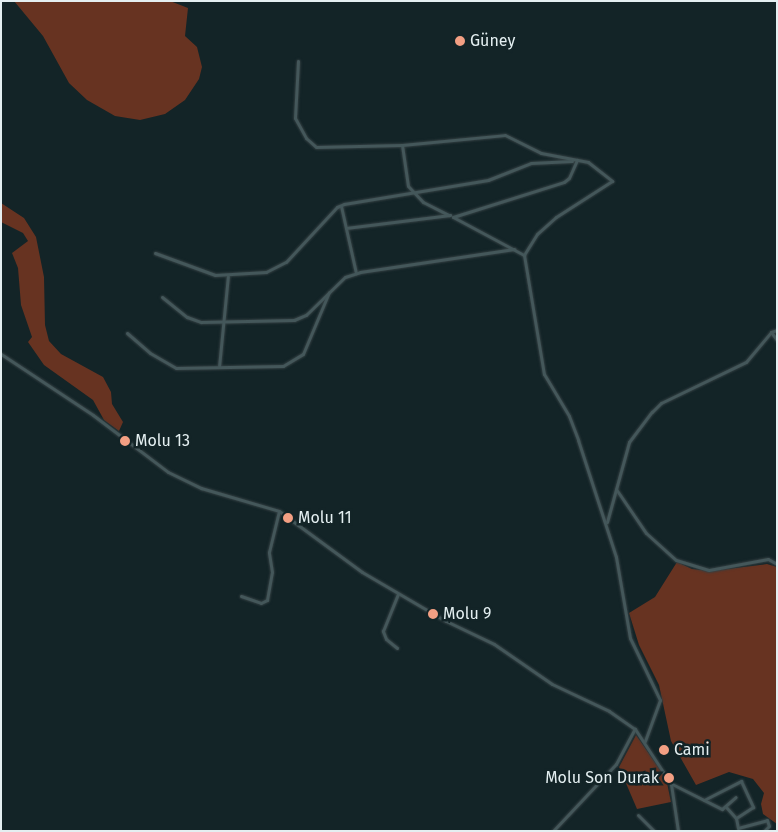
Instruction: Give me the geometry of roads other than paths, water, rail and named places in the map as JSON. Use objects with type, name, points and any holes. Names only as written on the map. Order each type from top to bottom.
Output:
[{"type":"street","points":[[298,61],[295,114],[311,144],[324,149],[505,135],[541,153],[594,165],[612,181],[556,217],[537,234],[524,255],[544,374],[569,416],[607,523],[616,557],[630,638],[660,700],[645,740]]},
{"type":"street","points":[[346,228],[450,215],[414,194],[408,186],[402,144]]},
{"type":"street","points":[[155,253],[203,272],[228,276],[262,272],[282,265],[340,205],[488,180],[530,164],[578,160]]},
{"type":"street","points":[[524,255],[488,238],[453,217],[564,182],[569,178],[578,160]]},
{"type":"street","points":[[340,205],[356,273]]},
{"type":"street","points":[[162,297],[194,320],[224,322],[297,320],[308,313],[330,290],[356,273],[514,249]]},
{"type":"street","points":[[219,366],[228,276]]},
{"type":"street","points":[[128,332],[172,367],[278,367],[297,360],[319,321],[330,290]]},
{"type":"street","points":[[607,523],[629,442],[652,412],[661,404],[746,362],[771,332],[777,330]]},
{"type":"street","points":[[771,332],[777,340]]},
{"type":"street","points":[[1,354],[93,415],[168,472],[201,488],[279,510],[362,572],[398,594],[494,644],[552,684],[609,711],[635,729],[645,740],[671,784],[678,831]]},
{"type":"street","points":[[616,489],[646,533],[676,560],[709,570],[765,560],[777,564]]},
{"type":"street","points":[[241,596],[261,603],[267,600],[272,572],[268,552],[279,510]]},
{"type":"street","points":[[397,648],[386,640],[383,631],[398,594]]},
{"type":"street","points":[[553,831],[616,764],[635,729]]},
{"type":"street","points":[[704,800],[741,780],[753,807],[736,818]]},
{"type":"street","points":[[671,784],[722,809],[736,797]]},
{"type":"street","points":[[726,807],[736,818],[738,828],[767,820],[769,826],[764,831]]},
{"type":"street","points":[[638,815],[654,831]]},
{"type":"place","name":"Güney","points":[[460,41]]},
{"type":"place","name":"Molu 13","points":[[125,441]]},
{"type":"place","name":"Molu 11","points":[[288,518]]},
{"type":"place","name":"Molu 9","points":[[433,614]]},
{"type":"place","name":"Cami","points":[[664,750]]},
{"type":"place","name":"Molu Son Durak","points":[[669,778]]}]
